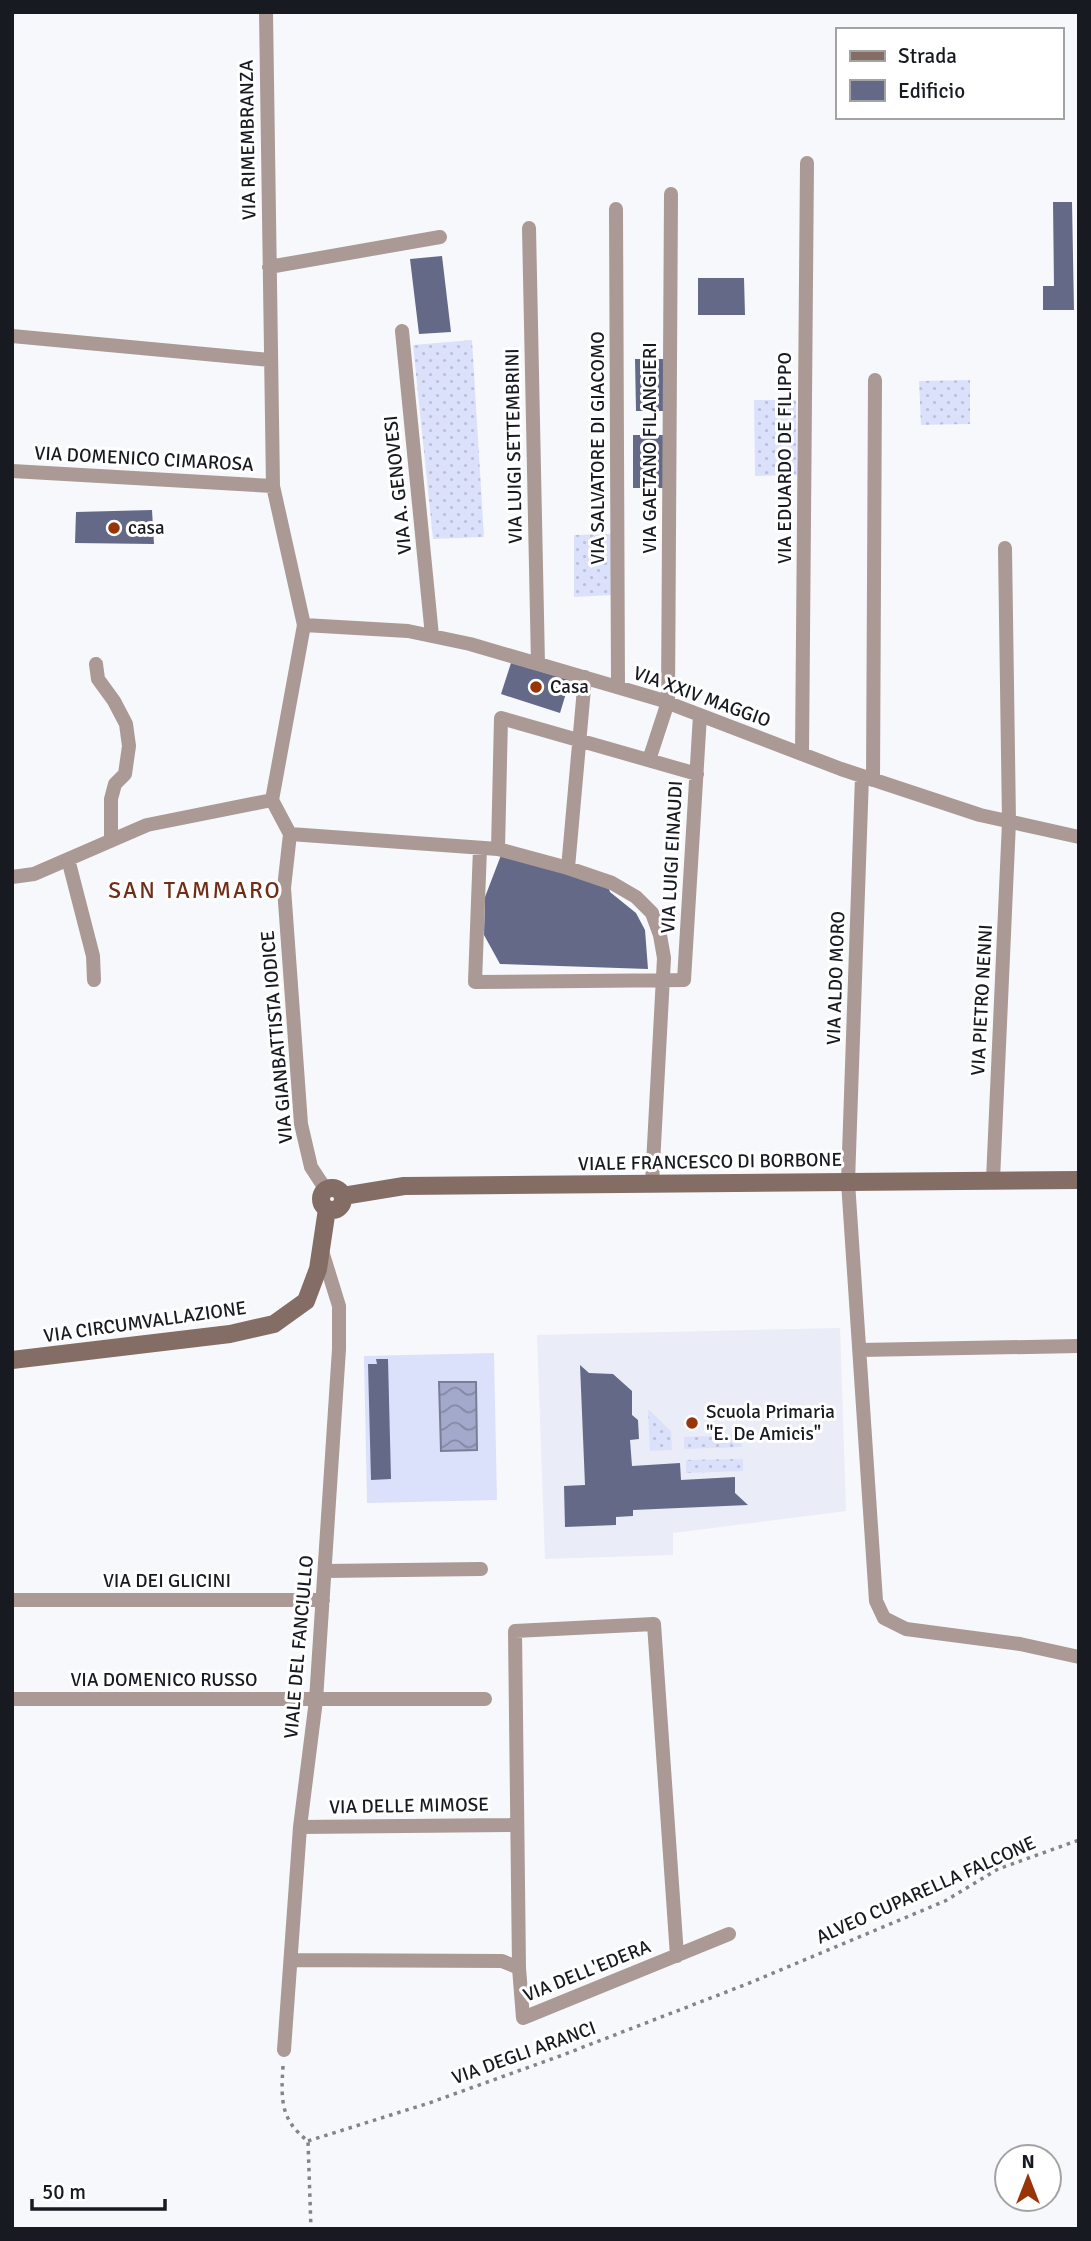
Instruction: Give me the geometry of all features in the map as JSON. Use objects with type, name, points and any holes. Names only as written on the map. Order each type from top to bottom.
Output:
[{"type":"street","name":"VIA RIMEMBRANZA","points":[[266,12],[273,486],[304,625]]},
{"type":"street","name":"VIA EDUARDO DE FILIPPO","points":[[802,754],[807,163]]},
{"type":"street","name":"VIA GAETANO FILANGIERI","points":[[649,760],[668,702],[671,194]]},
{"type":"street","name":"VIA SALVATORE DI GIACOMO","points":[[616,209],[618,687]]},
{"type":"street","name":"VIA LUIGI SETTEMBRINI","points":[[529,228],[538,664]]},
{"type":"street","points":[[269,267],[440,237]]},
{"type":"street","name":"VIA A. GENOVESI","points":[[402,331],[432,636]]},
{"type":"street","points":[[12,336],[270,360]]},
{"type":"street","name":"VIA ALDO MORO","points":[[875,380],[867,778],[848,1182],[876,1601],[884,1618],[906,1629],[1020,1644],[1079,1657]]},
{"type":"street","name":"VIA DOMENICO CIMAROSA","points":[[12,471],[273,486]]},
{"type":"street","name":"VIA PIETRO NENNI","points":[[993,1180],[1009,822],[1005,548]]},
{"type":"street","points":[[304,625],[272,800],[290,834],[498,849],[612,883],[636,897],[652,913],[664,958],[652,1183]]},
{"type":"street","name":"VIA XXIV MAGGIO","points":[[304,625],[408,631],[471,644],[668,702],[867,778],[980,816],[1079,838]]},
{"type":"street","points":[[96,664],[97,679],[114,701],[126,724],[129,747],[125,774],[115,784],[111,799],[111,840]]},
{"type":"street","points":[[568,868],[584,677]]},
{"type":"street","name":"VIA LUIGI EINAUDI","points":[[663,980],[684,980],[700,715]]},
{"type":"street","points":[[498,849],[501,718],[697,774]]},
{"type":"street","points":[[12,877],[34,874],[147,825],[272,800]]},
{"type":"street","name":"VIA GIANBATTISTA IODICE","points":[[290,834],[284,888],[301,1124],[311,1167],[326,1190]]},
{"type":"street","points":[[480,848],[475,982],[663,980]]},
{"type":"street","points":[[68,859],[93,956],[94,980]]},
{"type":"street","name":"VIALE FRANCESCO DI BORBONE","points":[[343,1196],[404,1186],[1079,1180]]},
{"type":"street","points":[[336,1188],[343,1196],[341,1207],[334,1210],[327,1209],[321,1199],[326,1190],[336,1188]]},
{"type":"street","name":"VIA CIRCUMVALLAZIONE","points":[[12,1360],[230,1334],[274,1324],[306,1301],[318,1269],[327,1209]]},
{"type":"street","name":"VIALE DEL FANCIULLO","points":[[284,2050],[300,1827],[316,1700],[339,1349],[339,1306],[321,1248]]},
{"type":"street","points":[[860,1350],[1079,1346]]},
{"type":"street","points":[[325,1572],[481,1569]]},
{"type":"street","name":"VIA DEI GLICINI","points":[[12,1600],[323,1600]]},
{"type":"street","points":[[519,1968],[515,1631],[654,1624],[677,1956]]},
{"type":"street","name":"VIA DOMENICO RUSSO","points":[[12,1699],[485,1699]]},
{"type":"street","name":"VIA DELLE MIMOSE","points":[[300,1827],[517,1825]]},
{"type":"street","name":"VIA DELL'EDERA","points":[[291,1960],[502,1961],[519,1968],[523,2018],[729,1934]]},
{"type":"path","name":"ALVEO CUPARELLA FALCONE","points":[[747,1983],[945,1901],[998,1869],[1079,1840]]},
{"type":"path","name":"VIA DEGLI ARANCI","points":[[308,2141],[441,2099],[747,1983]]},
{"type":"path","points":[[284,2050],[282,2087],[286,2118],[294,2130],[308,2141],[311,2229]]},
{"type":"shaded area","points":[[472,340],[484,537],[433,539],[413,345]]},
{"type":"shaded area","points":[[970,380],[970,424],[921,425],[919,381]]},
{"type":"shaded area","points":[[754,400],[796,400],[797,475],[755,476]]},
{"type":"shaded area","points":[[612,534],[613,595],[574,597],[574,535]]},
{"type":"shaded area","name":"Scuola Primaria \"E. De Amicis\"","points":[[840,1328],[846,1511],[673,1533],[673,1555],[545,1559],[537,1335]]},
{"type":"shaded area","points":[[494,1353],[497,1500],[367,1503],[364,1356]]},
{"type":"shaded area","points":[[648,1409],[671,1431],[672,1450],[650,1451]]},
{"type":"shaded area","points":[[741,1435],[742,1447],[684,1449],[684,1437]]},
{"type":"shaded area","points":[[743,1459],[743,1471],[686,1473],[686,1460]]},
{"type":"water","points":[[439,1382],[476,1382],[477,1450],[441,1451]]},
{"type":"building","points":[[1053,202],[1072,202],[1074,310],[1043,310],[1043,286],[1054,286]]},
{"type":"building","points":[[442,256],[451,332],[419,334],[410,259]]},
{"type":"building","points":[[698,278],[744,278],[745,315],[698,315]]},
{"type":"building","points":[[635,359],[666,359],[667,411],[636,411]]},
{"type":"building","points":[[633,435],[666,435],[666,488],[633,488]]},
{"type":"building","name":"casa","points":[[152,510],[154,544],[75,543],[76,512]]},
{"type":"building","name":"Casa","points":[[511,663],[570,680],[560,713],[501,694]]},
{"type":"building","points":[[503,850],[607,882],[610,892],[636,913],[645,930],[648,969],[500,964],[484,935],[485,897]]},
{"type":"building","points":[[376,1359],[388,1359],[391,1479],[371,1480],[368,1364],[377,1364]]},
{"type":"building","points":[[580,1365],[589,1373],[613,1374],[632,1391],[632,1415],[638,1420],[639,1439],[630,1440],[632,1466],[680,1463],[681,1480],[735,1477],[735,1493],[748,1505],[633,1510],[633,1516],[616,1517],[616,1525],[565,1527],[564,1486],[585,1485]]},
{"type":"place","name":"casa","points":[[114,528]]},
{"type":"place","name":"Casa","points":[[536,687]]},
{"type":"place","name":"Scuola Primaria \"E. De Amicis\"","points":[[692,1423]]},
{"type":"district","name":"SAN TAMMARO","points":[[195,890]]}]
